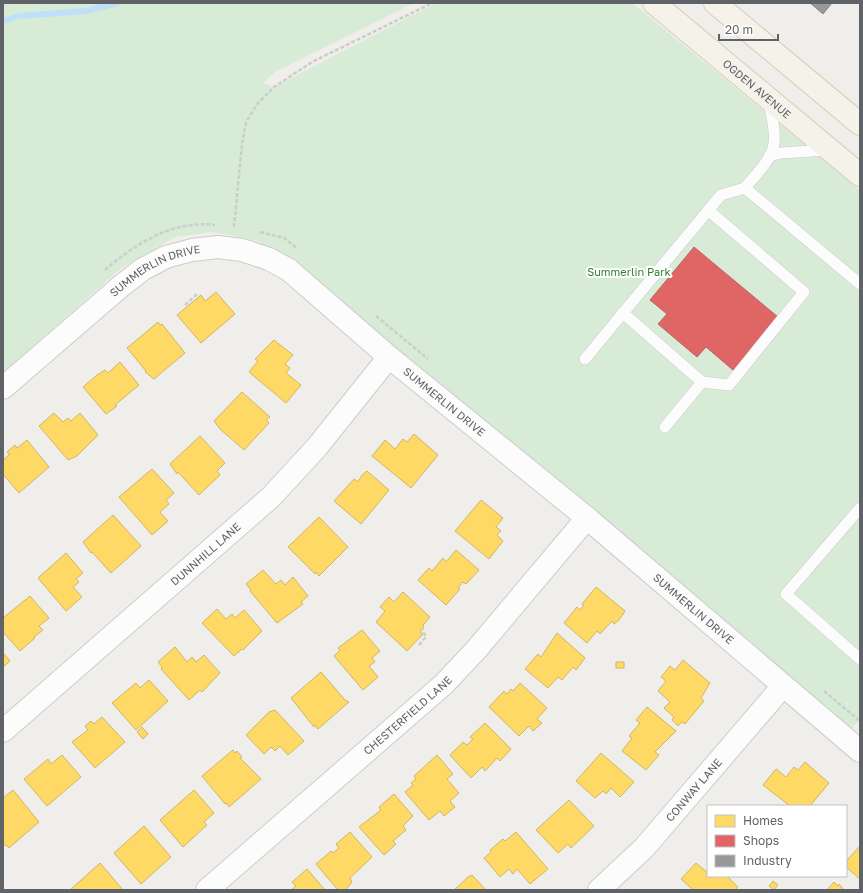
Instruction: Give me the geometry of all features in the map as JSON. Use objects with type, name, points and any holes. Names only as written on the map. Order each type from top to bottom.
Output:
[{"type":"main road","name":"OGDEN AVENUE","points":[[654,3],[860,175]]},
{"type":"main road","points":[[715,3],[860,124]]},
{"type":"street","name":"SUMMERLIN DRIVE","points":[[3,388],[44,351],[143,269],[166,257],[192,250],[218,247],[242,250],[269,259],[289,270],[389,357],[586,518],[860,751]]},
{"type":"street","name":"DUNNHILL LANE","points":[[3,731],[271,497],[317,446],[389,357]]},
{"type":"street","name":"CHESTERFIELD LANE","points":[[207,890],[444,684],[476,650],[586,518]]},
{"type":"street","name":"CONWAY LANE","points":[[599,890],[644,848],[782,686]]},
{"type":"lane","points":[[585,359],[720,195],[745,188],[770,156],[774,144],[774,131],[768,98]]},
{"type":"lane","points":[[770,156],[781,153],[831,150]]},
{"type":"lane","points":[[745,188],[860,284]]},
{"type":"lane","points":[[623,313],[702,382],[729,385],[804,292],[708,210]]},
{"type":"lane","points":[[665,427],[702,382]]},
{"type":"lane","points":[[860,508],[786,594],[860,658]]},
{"type":"path","points":[[234,227],[242,144],[246,122],[258,103],[274,87],[312,62],[432,3]]},
{"type":"path","points":[[185,305],[196,295],[198,298]]},
{"type":"path","points":[[419,645],[426,637],[422,629]]},
{"type":"green space","name":"Summerlin Park","points":[[3,3],[414,3],[275,72],[263,83],[274,87],[436,3],[632,3],[860,190],[860,719],[851,730],[258,241],[213,232],[175,237],[120,269],[3,373]]},
{"type":"building: Homes","points":[[216,292],[235,314],[201,343],[177,315],[201,295],[205,301]]},
{"type":"building: Homes","points":[[158,322],[160,325],[162,324],[185,353],[154,379],[145,372],[146,371],[127,348]]},
{"type":"building: Homes","points":[[274,340],[293,355],[285,364],[290,368],[286,373],[301,385],[286,403],[249,372],[258,361],[255,359]]},
{"type":"building: Homes","points":[[120,362],[139,385],[115,405],[117,406],[106,414],[83,387],[105,370],[108,373]]},
{"type":"building: Homes","points":[[242,392],[270,417],[266,420],[269,423],[244,450],[220,429],[214,421]]},
{"type":"building: Homes","points":[[54,413],[63,422],[68,418],[71,421],[80,413],[98,435],[77,456],[68,460],[39,426]]},
{"type":"building: Homes","points":[[414,434],[438,455],[411,488],[372,456],[385,440],[395,449],[403,439],[407,442]]},
{"type":"building: Homes","points":[[200,436],[225,463],[217,471],[220,475],[199,495],[178,472],[177,474],[170,464]]},
{"type":"building: Homes","points":[[27,440],[49,467],[19,493],[3,474],[3,460],[10,454],[7,452],[15,445],[17,448]]},
{"type":"building: Homes","points":[[152,469],[174,493],[166,500],[169,504],[160,512],[168,521],[152,535],[119,497]]},
{"type":"building: Homes","points":[[367,471],[389,490],[361,524],[334,501],[354,479],[358,482],[362,475]]},
{"type":"building: Homes","points":[[481,500],[503,518],[496,527],[501,531],[497,535],[503,541],[489,559],[455,531]]},
{"type":"building: Homes","points":[[113,515],[141,546],[111,573],[92,552],[91,553],[83,542]]},
{"type":"building: Homes","points":[[319,517],[348,547],[319,576],[316,572],[315,574],[288,547]]},
{"type":"building: Homes","points":[[456,550],[479,570],[466,584],[463,582],[458,588],[460,589],[446,605],[418,580],[429,568],[432,571],[443,558],[446,562]]},
{"type":"building: Homes","points":[[66,553],[83,573],[76,579],[79,582],[73,587],[82,597],[66,611],[38,578]]},
{"type":"building: Homes","points":[[263,570],[276,584],[281,580],[285,585],[293,577],[308,596],[301,602],[303,604],[277,623],[250,591],[251,590],[246,584]]},
{"type":"building: Homes","points":[[596,587],[625,611],[619,620],[614,624],[612,621],[600,634],[597,631],[587,643],[564,623],[577,607],[580,610],[584,605],[582,604]]},
{"type":"building: Homes","points":[[403,592],[430,617],[423,625],[424,627],[420,632],[423,634],[407,651],[376,622],[385,611],[380,607],[389,597],[394,602]]},
{"type":"building: Homes","points":[[30,596],[49,618],[39,626],[43,630],[20,651],[3,632],[3,618]]},
{"type":"building: Homes","points":[[217,609],[226,619],[232,614],[235,618],[244,610],[262,631],[243,650],[242,649],[234,656],[202,623]]},
{"type":"building: Homes","points":[[362,630],[380,651],[372,658],[375,662],[369,666],[378,677],[363,690],[334,656],[340,650],[338,648]]},
{"type":"building: Homes","points":[[557,633],[585,658],[576,670],[573,667],[562,680],[558,677],[548,688],[525,669],[538,654],[541,657]]},
{"type":"building: Homes","points":[[175,647],[187,662],[192,657],[196,662],[204,655],[220,673],[202,692],[200,690],[189,700],[161,669],[162,667],[158,662]]},
{"type":"building: Homes","points":[[4,654],[10,661],[3,667],[3,655]]},
{"type":"building: Homes","points":[[683,660],[710,683],[701,698],[704,701],[685,724],[682,722],[678,726],[672,720],[674,717],[664,708],[670,702],[658,691],[666,681],[661,677],[670,666],[675,670]]},
{"type":"building: Homes","points":[[616,662],[624,662],[624,668],[616,668]]},
{"type":"building: Homes","points":[[321,672],[345,700],[349,702],[318,729],[315,725],[314,727],[291,698]]},
{"type":"building: Homes","points":[[149,680],[168,701],[136,730],[112,703],[136,683],[140,688]]},
{"type":"building: Homes","points":[[520,683],[547,708],[537,719],[542,723],[533,731],[529,726],[519,736],[489,707],[504,691],[507,694],[511,689],[513,691]]},
{"type":"building: Homes","points":[[647,707],[676,731],[655,752],[659,755],[646,770],[622,751],[632,738],[629,736],[640,723],[636,720]]},
{"type":"building: Homes","points":[[275,710],[304,741],[288,755],[280,746],[275,751],[271,747],[264,754],[246,735],[269,712]]},
{"type":"building: Homes","points":[[102,717],[125,742],[95,768],[72,742],[88,730],[85,726],[91,721],[94,724]]},
{"type":"building: Homes","points":[[485,723],[511,749],[500,761],[497,758],[485,771],[482,767],[471,778],[450,755],[463,742],[467,745],[473,739],[470,737]]},
{"type":"building: Homes","points":[[142,727],[148,734],[143,739],[137,732]]},
{"type":"building: Homes","points":[[233,750],[235,753],[237,751],[242,757],[240,758],[261,779],[229,807],[202,776]]},
{"type":"building: Homes","points":[[601,753],[634,782],[620,797],[611,788],[606,794],[603,791],[595,798],[576,781]]},
{"type":"building: Homes","points":[[62,755],[81,777],[47,806],[24,779],[48,759],[51,764]]},
{"type":"building: Homes","points":[[437,755],[453,774],[447,779],[459,793],[450,801],[455,807],[444,816],[440,811],[429,820],[405,792],[413,785],[411,783],[416,779],[414,776]]},
{"type":"building: Homes","points":[[805,762],[829,783],[811,805],[789,805],[763,785],[776,769],[786,777],[794,767],[798,770]]},
{"type":"building: Homes","points":[[13,790],[39,822],[9,848],[6,845],[3,845],[3,798]]},
{"type":"building: Homes","points":[[194,790],[214,813],[204,822],[207,825],[183,847],[160,820]]},
{"type":"building: Homes","points":[[394,794],[413,816],[403,826],[406,830],[393,841],[396,844],[384,855],[359,827],[381,810],[379,807]]},
{"type":"building: Homes","points":[[569,800],[594,826],[571,848],[568,844],[558,853],[536,830]]},
{"type":"building: Homes","points":[[144,826],[171,857],[141,884],[114,853]]},
{"type":"building: Homes","points":[[350,832],[372,857],[350,878],[352,882],[345,890],[338,890],[316,864],[331,851],[333,853],[339,848],[336,844]]},
{"type":"building: Homes","points":[[516,832],[548,869],[530,884],[517,869],[513,874],[509,869],[500,877],[484,858],[491,852],[490,850],[503,839],[505,841]]},
{"type":"building: Homes","points":[[860,846],[860,879],[847,868],[848,859]]},
{"type":"building: Homes","points":[[100,863],[123,890],[70,890]]},
{"type":"building: Homes","points":[[696,863],[707,872],[707,877],[728,877],[738,887],[735,890],[693,890],[681,879]]},
{"type":"building: Homes","points":[[307,869],[325,890],[291,890],[296,886],[292,882]]},
{"type":"building: Homes","points":[[472,875],[486,890],[454,890],[468,877]]},
{"type":"building: Homes","points":[[773,881],[778,885],[774,890],[769,886]]},
{"type":"building: Homes","points":[[834,882],[838,886],[839,884],[844,890],[827,890]]},
{"type":"building: Shops","points":[[694,247],[778,317],[733,370],[706,347],[697,357],[658,324],[667,314],[650,300]]},
{"type":"building: Industry","points":[[810,3],[832,3],[823,14]]},
{"type":"waterway","points":[[3,21],[19,16],[86,11],[117,3]]}]
